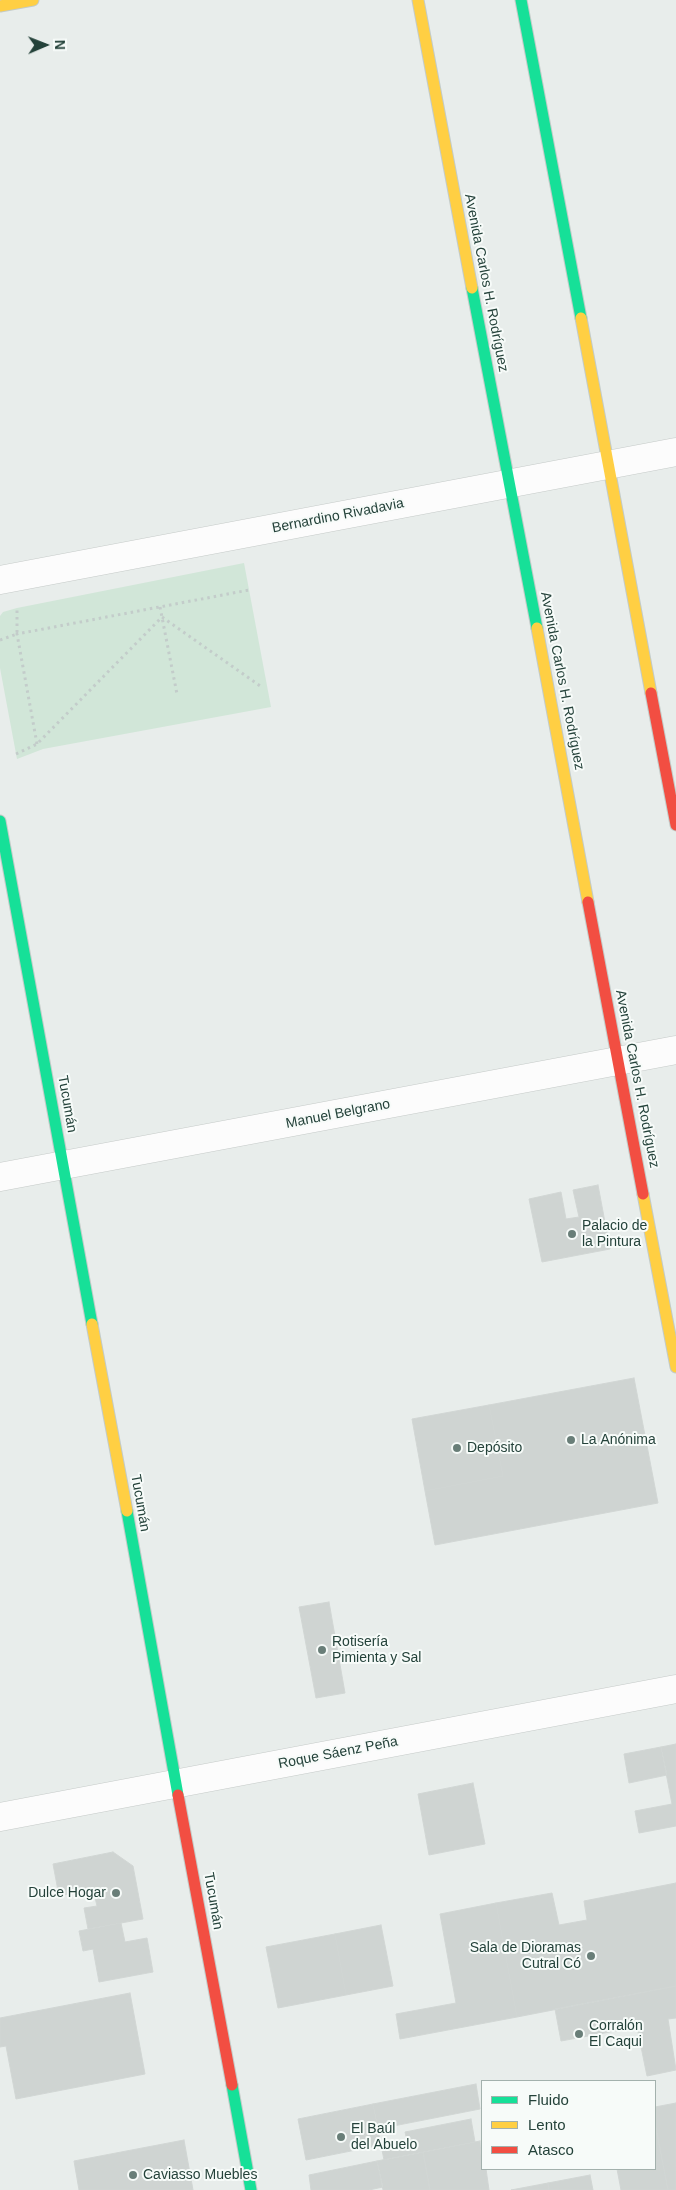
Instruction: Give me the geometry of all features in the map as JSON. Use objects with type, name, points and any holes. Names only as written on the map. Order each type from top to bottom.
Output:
[{"type":"main road","points":[[0,6],[33,0]]},
{"type":"main road","name":"Avenida Carlos H. Rodríguez","points":[[418,0],[676,1367]]},
{"type":"main road","points":[[521,0],[676,825]]},
{"type":"main road","name":"Tucumán","points":[[0,821],[251,2190]]},
{"type":"street","name":"Bernardino Rivadavia","points":[[0,580],[676,452]]},
{"type":"street","name":"Manuel Belgrano","points":[[0,1177],[676,1050]]},
{"type":"street","name":"Roque Sáenz Peña","points":[[0,1818],[676,1689]]},
{"type":"path","points":[[0,640],[17,634],[249,590]]},
{"type":"path","points":[[160,607],[177,694]]},
{"type":"path","points":[[17,608],[17,634],[37,744]]},
{"type":"path","points":[[162,617],[263,688]]},
{"type":"path","points":[[16,754],[37,744],[162,617]]},
{"type":"green space","points":[[244,563],[271,707],[43,749],[17,759],[0,668],[0,616],[3,612]]},
{"type":"building","name":"Palacio de la Pintura","points":[[598,1185],[610,1249],[542,1262],[529,1199],[561,1192],[566,1219],[579,1217],[573,1190]]},
{"type":"building","name":"La Anónima","points":[[634,1378],[658,1503],[435,1545],[425,1491],[503,1476],[489,1405]]},
{"type":"building","name":"Depósito","points":[[489,1405],[503,1476],[425,1491],[412,1419]]},
{"type":"building","name":"Rotisería Pimienta y Sal","points":[[329,1602],[345,1693],[316,1698],[299,1607]]},
{"type":"building","points":[[676,1744],[676,1826],[639,1833],[635,1811],[672,1804],[661,1747]]},
{"type":"building","points":[[661,1747],[667,1775],[629,1783],[624,1754]]},
{"type":"building","points":[[473,1783],[485,1844],[429,1855],[418,1794]]},
{"type":"building","name":"Dulce Hogar","points":[[113,1852],[133,1866],[143,1919],[88,1929],[84,1908],[97,1906],[93,1889],[59,1896],[53,1864]]},
{"type":"building","name":"Sala de Dioramas Cutral Có","points":[[676,1883],[676,1986],[517,2017],[496,1903],[552,1893],[559,1925],[587,1920],[584,1901]]},
{"type":"building","points":[[496,1903],[517,2017],[400,2039],[396,2014],[456,2003],[440,1914]]},
{"type":"building","points":[[121,1923],[125,1942],[147,1938],[153,1972],[99,1982],[93,1949],[83,1951],[79,1931]]},
{"type":"building","points":[[381,1925],[393,1986],[346,1995],[335,1934]]},
{"type":"building","points":[[335,1934],[346,1995],[278,2008],[266,1947]]},
{"type":"building","name":"Corralón El Caqui","points":[[676,1986],[676,2018],[668,2019],[676,2070],[647,2076],[637,2027],[561,2041],[555,2009]]},
{"type":"building","points":[[130,1993],[145,2074],[16,2099],[6,2046],[0,2047],[0,2018]]},
{"type":"building","points":[[476,2084],[480,2109],[378,2129],[373,2104]]},
{"type":"building","points":[[676,2103],[676,2190],[668,2190],[656,2128],[656,2107]]},
{"type":"building","name":"El Baúl del Abuelo","points":[[373,2104],[381,2145],[306,2160],[298,2119]]},
{"type":"building","points":[[471,2119],[475,2142],[384,2160],[381,2145],[407,2141],[405,2132]]},
{"type":"building","points":[[656,2128],[668,2190],[621,2190],[617,2170],[656,2170]]},
{"type":"building","name":"Caviasso Muebles","points":[[184,2140],[193,2190],[79,2190],[74,2161]]},
{"type":"building","points":[[480,2141],[481,2170],[486,2170],[489,2190],[430,2190],[423,2152]]},
{"type":"building","points":[[423,2152],[430,2190],[383,2190],[377,2161]]},
{"type":"building","points":[[377,2161],[383,2187],[369,2190],[311,2190],[309,2175]]},
{"type":"building","points":[[590,2175],[593,2190],[549,2190],[548,2183]]},
{"type":"building","points":[[548,2183],[549,2190],[511,2190]]},
{"type":"traffic: fast","points":[[521,0],[581,318]]},
{"type":"traffic: fast","points":[[472,288],[537,628]]},
{"type":"traffic: fast","points":[[0,821],[92,1324]]},
{"type":"traffic: fast","points":[[127,1511],[178,1795]]},
{"type":"traffic: fast","points":[[232,2085],[251,2190]]},
{"type":"traffic: slow","points":[[0,6],[33,0]]},
{"type":"traffic: slow","points":[[418,0],[472,288]]},
{"type":"traffic: slow","points":[[581,318],[651,693]]},
{"type":"traffic: slow","points":[[537,628],[588,902]]},
{"type":"traffic: slow","points":[[643,1194],[676,1367]]},
{"type":"traffic: slow","points":[[92,1324],[127,1511]]},
{"type":"traffic: jam","points":[[651,693],[676,825]]},
{"type":"traffic: jam","points":[[588,902],[643,1194]]},
{"type":"traffic: jam","points":[[178,1795],[232,2085]]},
{"type":"place","name":"Palacio de la Pintura","points":[[572,1234]]},
{"type":"place","name":"La Anónima","points":[[571,1440]]},
{"type":"place","name":"Depósito","points":[[457,1448]]},
{"type":"place","name":"Rotisería Pimienta y Sal","points":[[322,1650]]},
{"type":"place","name":"Dulce Hogar","points":[[116,1893]]},
{"type":"place","name":"Sala de Dioramas Cutral Có","points":[[591,1956]]},
{"type":"place","name":"Corralón El Caqui","points":[[579,2034]]},
{"type":"place","name":"El Baúl del Abuelo","points":[[341,2137]]},
{"type":"place","name":"Caviasso Muebles","points":[[133,2175]]}]
